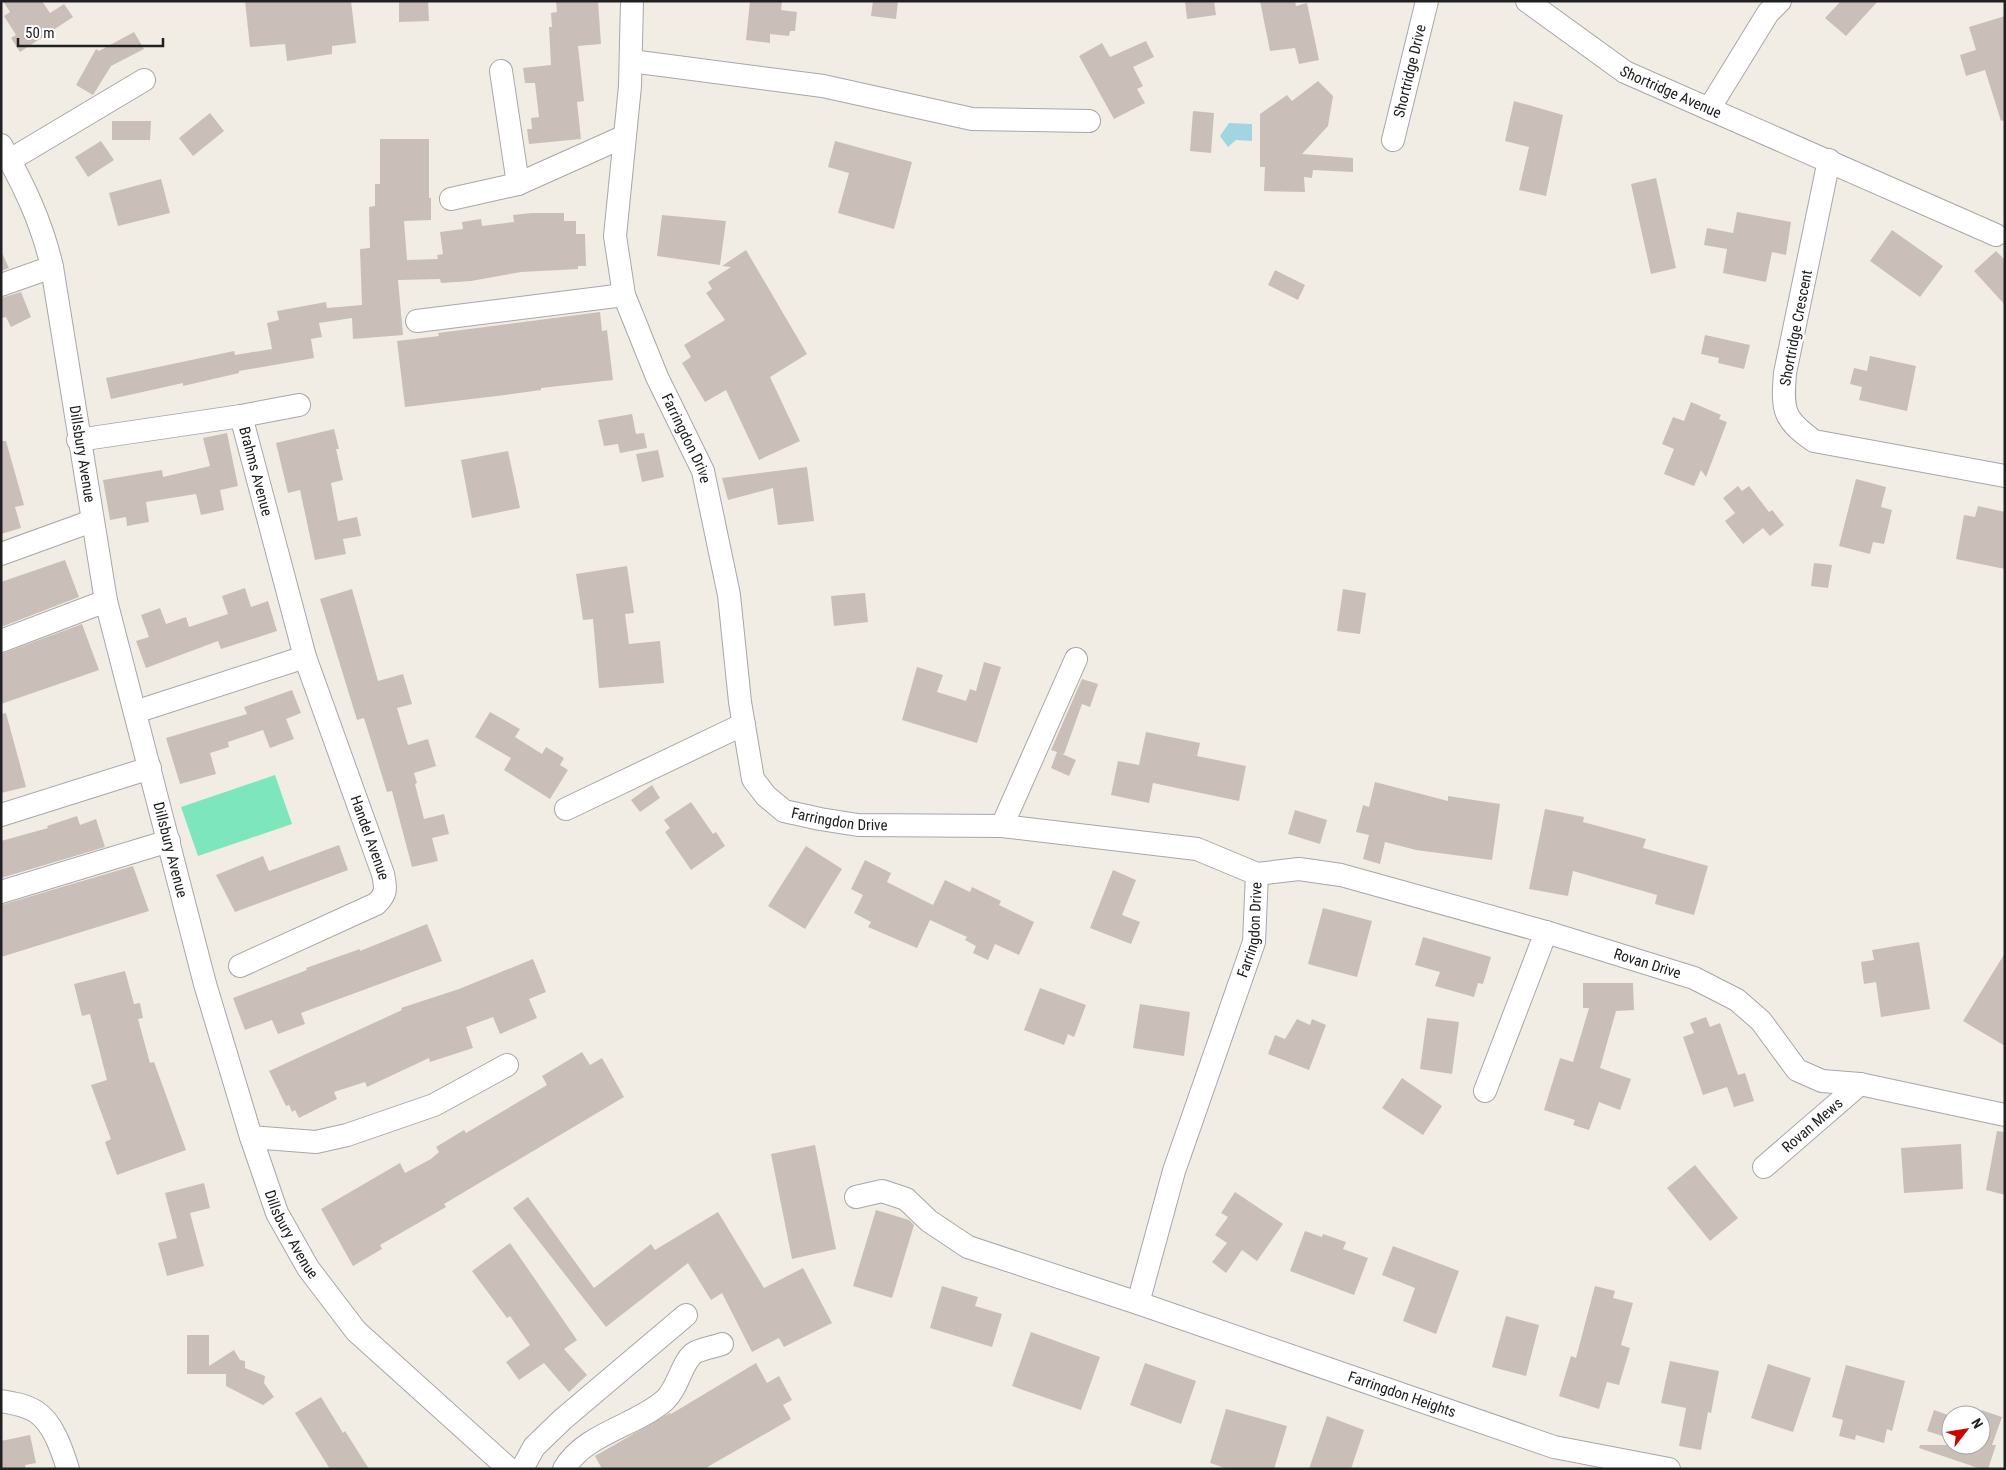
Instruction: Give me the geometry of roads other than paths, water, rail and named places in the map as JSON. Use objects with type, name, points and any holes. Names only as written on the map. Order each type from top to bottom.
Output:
[{"type":"street","name":"Farringdon Drive","points":[[632,1],[631,61],[615,236],[624,295],[658,377],[703,471],[729,595],[744,724],[753,779],[766,796],[784,811],[820,820],[858,825],[1002,826],[1197,849],[1257,874],[1254,942],[1174,1171],[1138,1303]]},
{"type":"street","name":"Shortridge Drive","points":[[1393,140],[1427,1]]},
{"type":"street","name":"Shortridge Avenue","points":[[1526,1],[1625,72],[1996,235]]},
{"type":"street","points":[[1709,109],[1768,14],[1780,1]]},
{"type":"street","points":[[631,61],[823,86],[972,119],[1089,121]]},
{"type":"street","points":[[500,71],[518,184]]},
{"type":"street","points":[[6,153],[144,80]]},
{"type":"street","points":[[451,199],[518,184],[624,137]]},
{"type":"street","name":"Dillsbury Avenue","points":[[6,153],[24,185],[44,232],[52,267],[78,440],[106,601],[206,984],[251,1138],[277,1212],[308,1268],[356,1331],[509,1469]]},
{"type":"street","name":"Shortridge Crescent","points":[[1829,160],[1785,374],[1782,400],[1792,426],[1814,441],[2005,476]]},
{"type":"street","points":[[1,286],[52,267]]},
{"type":"street","points":[[417,321],[624,295]]},
{"type":"street","points":[[241,416],[299,404]]},
{"type":"street","name":"Brahms Avenue","points":[[78,440],[241,416],[305,657]]},
{"type":"street","points":[[1,554],[92,521]]},
{"type":"street","points":[[1,641],[106,601]]},
{"type":"street","points":[[136,712],[305,657]]},
{"type":"street","name":"Handel Avenue","points":[[240,966],[364,911],[384,897],[386,887],[305,657]]},
{"type":"street","points":[[1002,826],[1076,659]]},
{"type":"street","points":[[566,809],[744,724]]},
{"type":"street","points":[[1,815],[150,768]]},
{"type":"street","points":[[1,892],[169,841]]},
{"type":"street","name":"Rovan Drive","points":[[1257,874],[1299,869],[1340,875],[1546,932],[1694,978],[1743,1005],[1760,1021],[1796,1070],[1822,1081],[1860,1084],[2005,1115]]},
{"type":"street","points":[[1484,1091],[1546,932]]},
{"type":"street","points":[[251,1138],[316,1142],[347,1135],[434,1105],[507,1064]]},
{"type":"street","name":"Rovan Mews","points":[[1764,1167],[1860,1084]]},
{"type":"street","name":"Farringdon Heights","points":[[856,1197],[882,1191],[906,1199],[930,1221],[968,1247],[1138,1303],[1554,1446],[1669,1469]]},
{"type":"street","points":[[522,1469],[534,1447],[563,1418],[686,1315]]},
{"type":"street","points":[[564,1469],[570,1460],[583,1448],[664,1400],[677,1387],[689,1357],[696,1352],[722,1344]]},
{"type":"street","points":[[1,1401],[20,1405],[36,1412],[60,1445],[68,1469]]},
{"type":"water","points":[[1229,123],[1252,124],[1252,141],[1236,140],[1228,147],[1220,136]]}]
